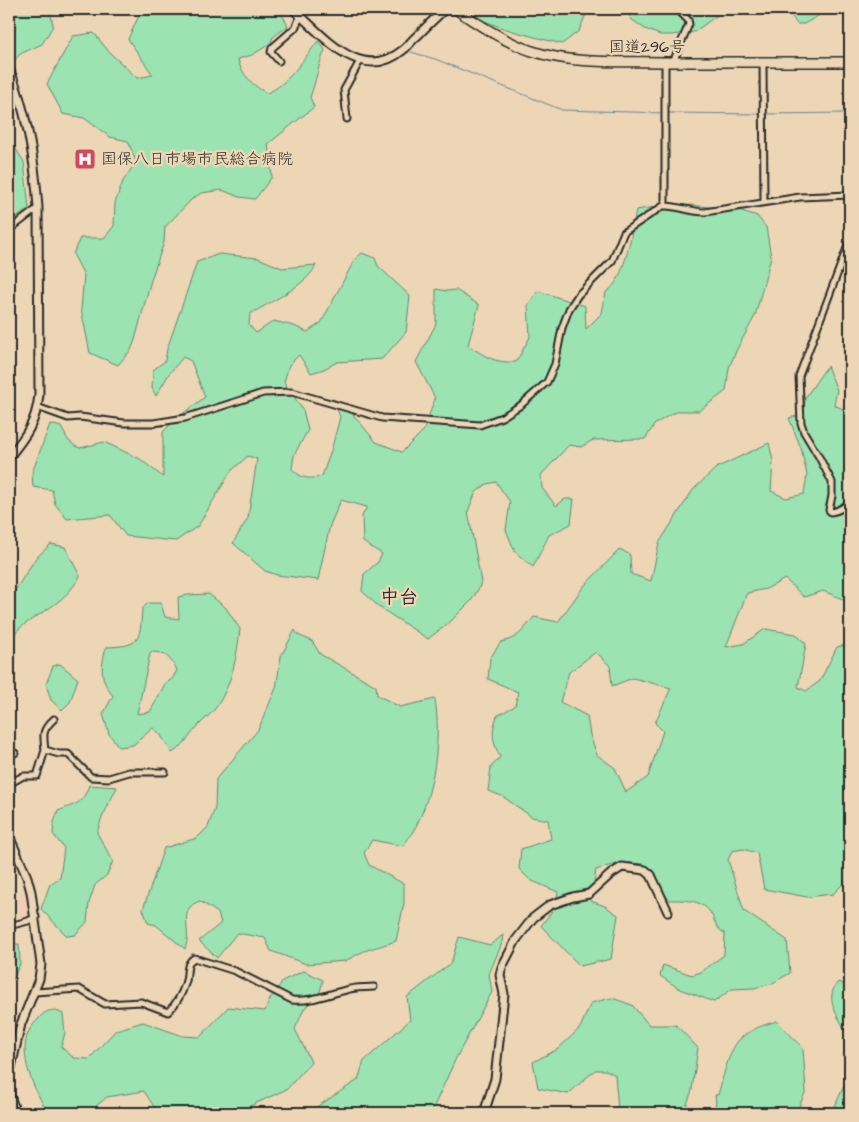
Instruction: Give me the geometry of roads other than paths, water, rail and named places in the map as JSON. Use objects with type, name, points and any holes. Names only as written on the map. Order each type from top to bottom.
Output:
[{"type":"highway","name":"国道296号","points":[[456,9],[502,38],[533,52],[566,59],[669,62],[850,62]]},
{"type":"street","points":[[293,9],[344,53],[360,61],[374,62],[396,55],[445,9]]},
{"type":"street","points":[[665,206],[669,62],[689,24],[688,20],[677,9]]},
{"type":"street","points":[[279,61],[271,52],[272,48],[295,28],[301,15]]},
{"type":"street","points":[[348,119],[344,90],[360,61]]},
{"type":"street","points":[[763,61],[764,202]]},
{"type":"street","points":[[9,68],[20,102],[36,178],[38,208],[39,395],[32,425],[28,433],[9,456]]},
{"type":"street","points":[[37,407],[68,418],[80,417],[154,423],[185,418],[263,393],[292,392],[382,418],[480,425],[488,423],[521,405],[547,382],[555,364],[562,328],[569,309],[578,295],[612,261],[624,232],[665,206],[693,212],[704,212],[800,197],[850,195]]},
{"type":"street","points":[[9,230],[38,208]]},
{"type":"street","points":[[850,240],[799,376],[801,423],[804,432],[820,456],[832,482],[829,510],[835,512],[846,506],[850,501]]},
{"type":"street","points":[[9,784],[23,776],[37,776],[45,750],[43,737],[45,728],[54,719]]},
{"type":"street","points":[[45,750],[59,754],[68,754],[91,777],[109,778],[129,772],[165,772]]},
{"type":"street","points":[[9,836],[27,877],[36,917],[41,964],[39,979],[21,1024],[9,1076]]},
{"type":"street","points":[[484,1113],[495,1079],[504,994],[500,974],[516,940],[533,918],[550,905],[589,894],[611,874],[622,867],[645,870],[651,875],[668,912]]},
{"type":"street","points":[[9,926],[36,917]]},
{"type":"street","points":[[34,992],[79,990],[105,1004],[141,1002],[168,1012],[175,1005],[186,983],[187,966],[194,958],[235,970],[292,1000],[301,1001],[346,990],[374,987]]},
{"type":"street","points":[[9,1093],[16,1113]]},
{"type":"waterway","points":[[411,52],[435,59],[562,110],[664,113]]},
{"type":"waterway","points":[[668,113],[762,114]]},
{"type":"waterway","points":[[766,114],[850,113]]},
{"type":"place","name":"国保八日市場市民総合病院","points":[[85,159]]},
{"type":"district","name":"中台","points":[[399,597]]}]
